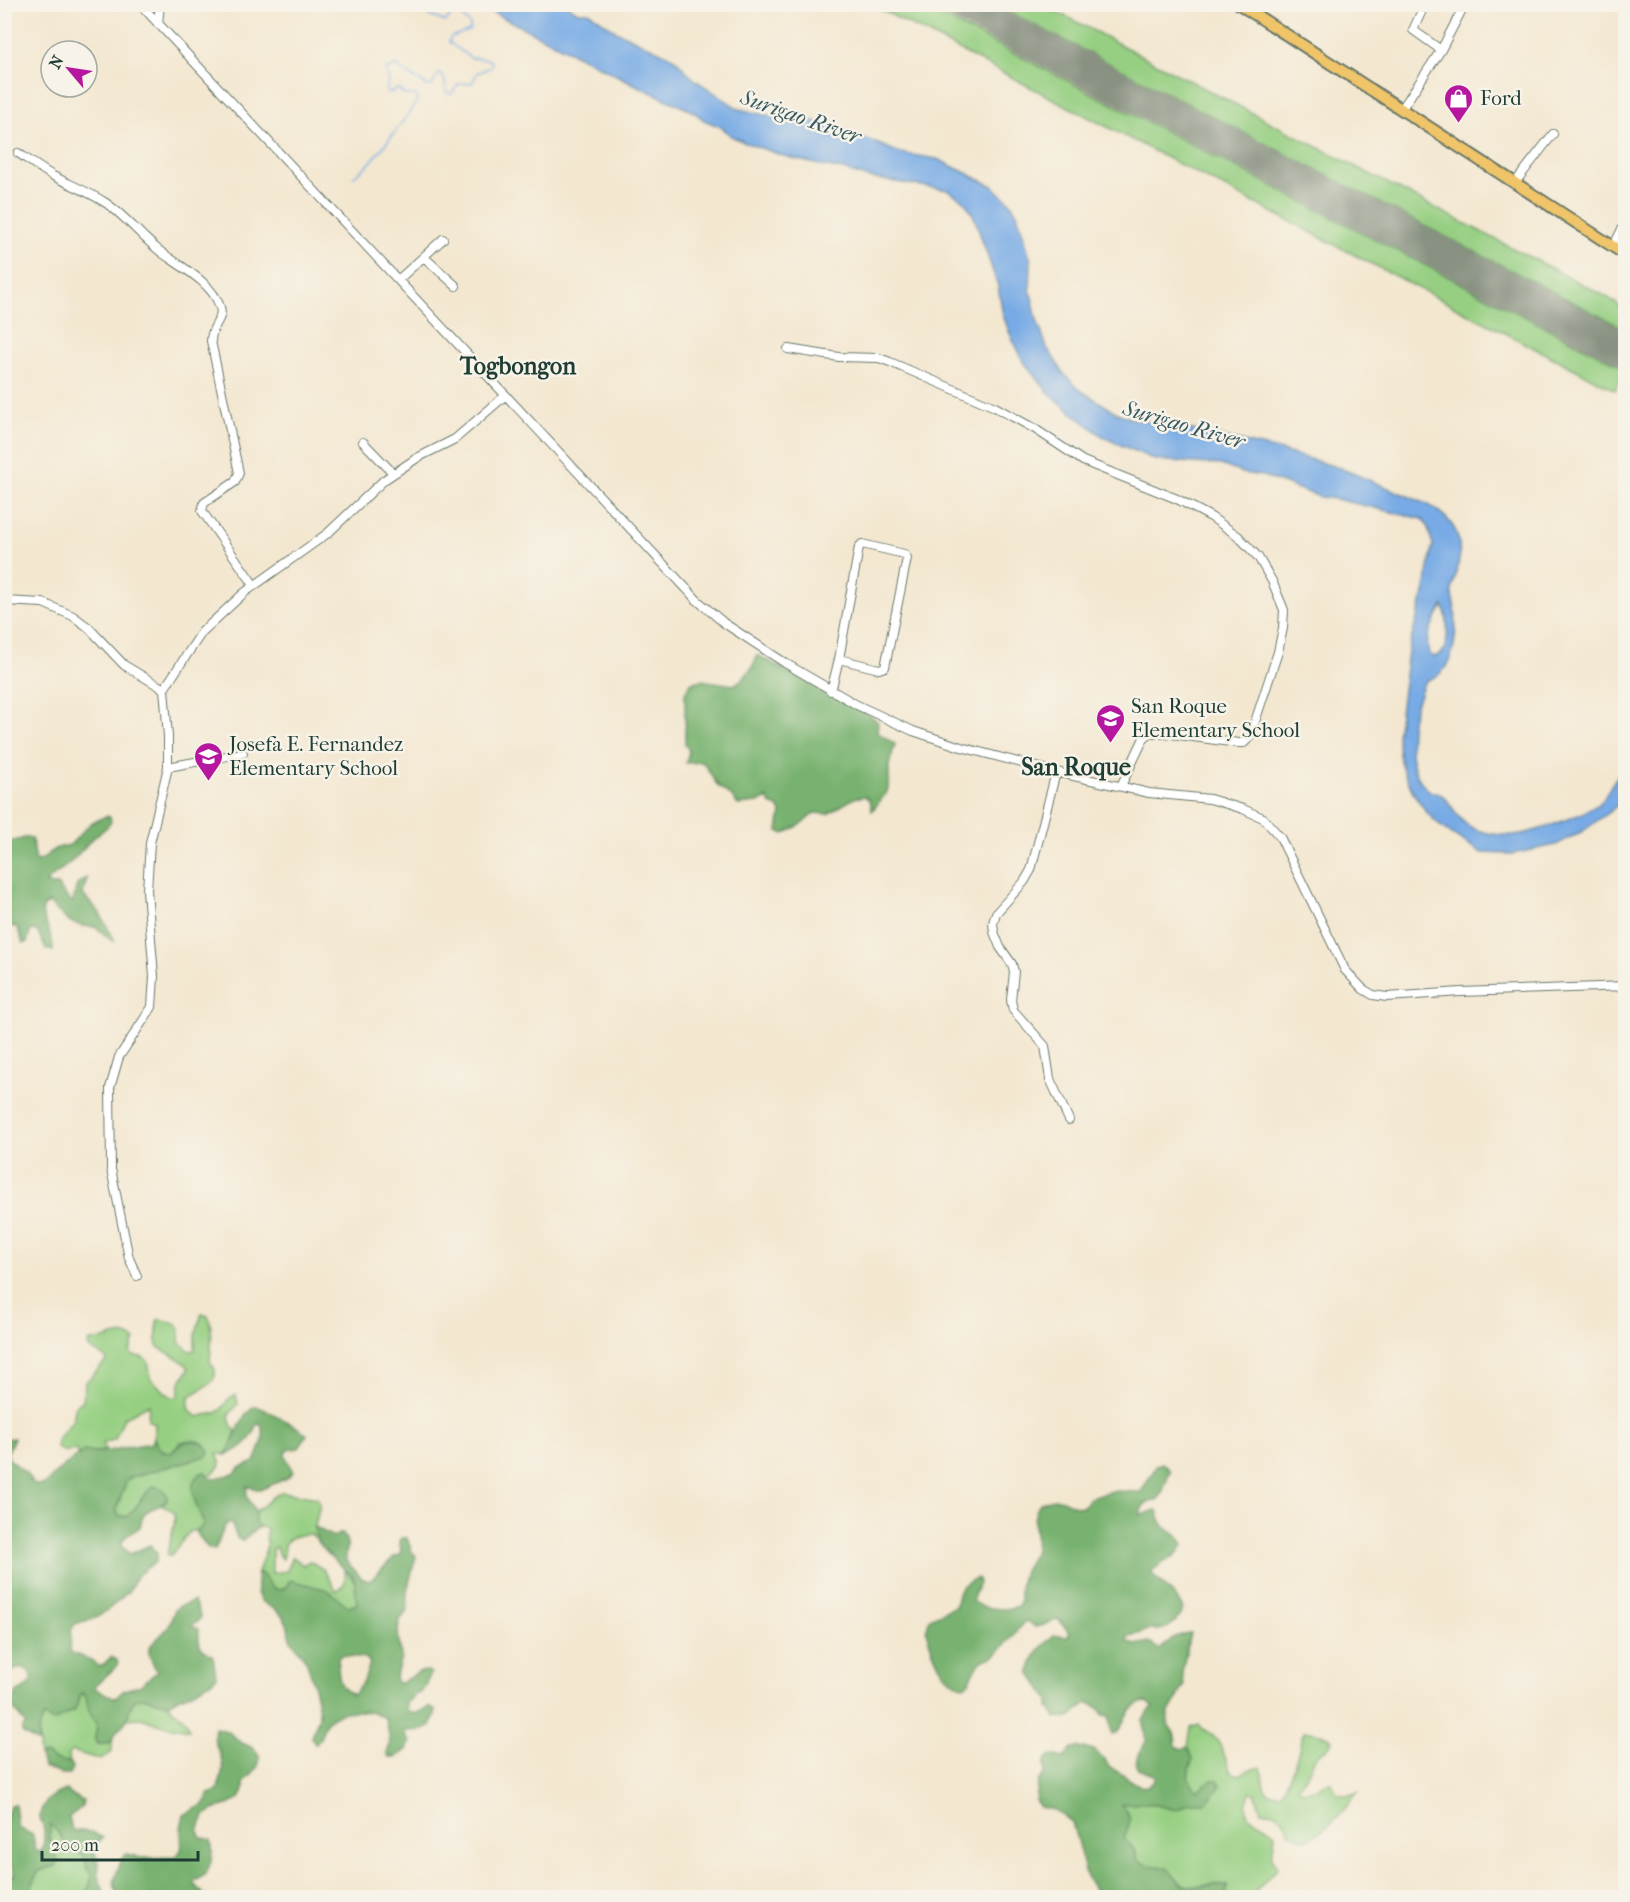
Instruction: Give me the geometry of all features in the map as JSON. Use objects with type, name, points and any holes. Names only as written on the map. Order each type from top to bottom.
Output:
[{"type":"highway","points":[[1239,4],[1626,255]]},
{"type":"street","points":[[140,4],[697,600],[739,634],[831,691],[892,723],[937,740],[1056,772],[1149,793],[1210,799],[1243,808],[1263,818],[1280,837],[1345,970],[1358,986],[1373,995],[1399,997],[1461,992],[1626,986]]},
{"type":"street","points":[[158,24],[160,4]]},
{"type":"street","points":[[1425,4],[1413,30],[1441,50]]},
{"type":"street","points":[[1401,110],[1441,50],[1465,4]]},
{"type":"street","points":[[1514,184],[1553,134]]},
{"type":"street","points":[[18,153],[45,171],[108,204],[155,247],[209,288],[216,297],[221,313],[220,320],[211,330],[211,341],[239,473],[235,482],[204,503],[202,511],[254,585]]},
{"type":"street","points":[[1613,248],[1626,221]]},
{"type":"street","points":[[398,280],[443,239]]},
{"type":"street","points":[[424,257],[456,286]]},
{"type":"street","points":[[788,349],[839,357],[879,358],[952,388],[1023,422],[1083,461],[1160,491],[1221,522],[1251,548],[1272,581],[1282,602],[1285,617],[1278,652],[1250,737],[1244,743],[1238,743],[1150,733],[1145,736],[1121,786]]},
{"type":"street","points":[[137,1276],[129,1258],[111,1169],[110,1088],[119,1057],[152,1007],[154,976],[147,890],[150,843],[168,767],[164,689],[202,632],[254,585],[328,533],[393,473],[429,451],[455,439],[506,395]]},
{"type":"street","points":[[363,442],[393,473]]},
{"type":"street","points":[[831,691],[860,545],[904,554],[907,558],[885,667],[879,669],[839,659]]},
{"type":"street","points":[[4,602],[43,603],[73,616],[88,627],[124,665],[164,689]]},
{"type":"street","points":[[168,767],[243,753]]},
{"type":"street","points":[[1056,772],[1038,847],[1028,876],[1001,906],[993,918],[993,923],[997,940],[1012,964],[1014,972],[1011,1000],[1013,1010],[1045,1046],[1050,1078],[1069,1120]]},
{"type":"green space","points":[[872,5],[920,5],[1621,366],[1625,359],[1625,370],[1615,390]]},
{"type":"green space","points":[[996,5],[1044,5],[1607,297],[1625,310],[1625,329]]},
{"type":"green space","points":[[757,655],[869,715],[878,722],[877,732],[895,744],[889,765],[887,792],[872,811],[870,801],[865,796],[854,798],[828,814],[814,813],[802,824],[784,834],[778,831],[781,812],[778,807],[770,804],[767,798],[758,803],[738,805],[718,786],[703,762],[686,763],[689,751],[685,744],[685,693],[691,683],[701,680],[734,685],[748,672]]},
{"type":"green space","points":[[106,816],[110,817],[111,822],[107,827],[91,840],[72,861],[46,882],[57,885],[73,902],[77,885],[87,878],[83,895],[99,912],[115,941],[96,927],[82,926],[68,921],[49,903],[44,906],[42,912],[51,936],[53,951],[46,949],[37,931],[31,930],[27,942],[23,943],[18,929],[14,926],[5,928],[5,842],[28,837],[32,839],[36,861],[42,860],[54,849],[70,845],[91,823]]},
{"type":"green space","points":[[202,1313],[208,1315],[210,1322],[212,1339],[210,1362],[215,1374],[214,1379],[206,1387],[189,1397],[189,1406],[198,1417],[214,1414],[236,1395],[238,1404],[229,1415],[231,1425],[236,1431],[225,1455],[217,1453],[221,1465],[210,1476],[205,1472],[199,1474],[199,1510],[204,1523],[202,1527],[190,1531],[171,1555],[167,1555],[175,1516],[172,1510],[162,1506],[167,1500],[141,1499],[132,1513],[126,1517],[118,1515],[116,1510],[126,1482],[131,1477],[206,1456],[190,1440],[181,1442],[171,1453],[158,1448],[154,1438],[155,1424],[148,1420],[149,1404],[124,1418],[115,1439],[103,1444],[106,1450],[90,1453],[84,1451],[79,1455],[76,1450],[65,1452],[57,1448],[57,1440],[73,1420],[76,1405],[83,1401],[85,1383],[107,1360],[88,1347],[88,1342],[119,1335],[132,1337],[135,1340],[130,1352],[133,1356],[142,1357],[148,1361],[151,1379],[171,1397],[176,1398],[181,1380],[189,1368],[182,1361],[157,1346],[157,1321],[160,1319],[178,1325],[179,1342],[190,1351],[195,1350],[195,1336]]},
{"type":"green space","points":[[255,1406],[307,1435],[299,1448],[286,1451],[285,1455],[293,1472],[287,1478],[260,1490],[247,1486],[248,1499],[255,1512],[255,1523],[260,1527],[243,1541],[237,1538],[232,1524],[228,1523],[214,1550],[208,1548],[195,1531],[199,1530],[204,1523],[193,1495],[194,1481],[205,1472],[211,1479],[234,1474],[240,1468],[255,1462],[263,1437],[259,1423],[244,1445],[225,1455],[241,1423]]},
{"type":"green space","points":[[14,1438],[7,1454],[9,1459],[36,1485],[45,1484],[61,1468],[84,1451],[100,1452],[150,1444],[154,1438],[162,1450],[171,1453],[189,1441],[203,1443],[209,1451],[207,1456],[131,1477],[126,1482],[116,1510],[119,1515],[126,1517],[130,1514],[154,1486],[163,1489],[167,1495],[167,1500],[144,1514],[140,1527],[124,1538],[121,1545],[130,1554],[150,1545],[157,1553],[156,1561],[138,1575],[127,1593],[110,1608],[96,1618],[75,1624],[71,1630],[70,1650],[98,1666],[102,1666],[111,1657],[117,1660],[118,1665],[95,1686],[97,1690],[116,1698],[124,1690],[139,1686],[157,1672],[149,1654],[149,1647],[168,1628],[175,1610],[179,1606],[194,1601],[200,1619],[191,1626],[199,1629],[199,1642],[202,1649],[213,1655],[216,1677],[208,1684],[168,1704],[146,1698],[137,1699],[112,1741],[105,1744],[98,1744],[95,1738],[97,1724],[90,1715],[85,1695],[81,1693],[75,1710],[55,1721],[43,1717],[38,1733],[38,1743],[22,1733],[26,1724],[11,1706],[16,1693],[25,1688],[33,1679],[22,1667],[7,1673],[5,1670],[7,1654],[4,1649],[4,1439]]},
{"type":"green space","points":[[1162,1463],[1170,1471],[1162,1494],[1157,1500],[1146,1504],[1140,1514],[1155,1510],[1158,1512],[1166,1528],[1177,1536],[1183,1545],[1174,1556],[1153,1570],[1152,1574],[1183,1609],[1170,1626],[1129,1636],[1126,1641],[1136,1645],[1149,1642],[1159,1649],[1178,1636],[1190,1633],[1182,1672],[1184,1686],[1169,1712],[1167,1722],[1175,1735],[1176,1745],[1183,1749],[1188,1747],[1193,1759],[1188,1776],[1194,1787],[1198,1790],[1211,1780],[1218,1780],[1220,1784],[1218,1790],[1205,1803],[1189,1803],[1177,1810],[1148,1803],[1121,1804],[1129,1817],[1124,1839],[1133,1848],[1137,1860],[1168,1869],[1179,1882],[1186,1886],[1227,1885],[1226,1897],[1099,1897],[1087,1878],[1072,1822],[1054,1810],[1040,1807],[1035,1800],[1038,1781],[1045,1773],[1045,1760],[1051,1755],[1064,1758],[1072,1748],[1079,1747],[1094,1751],[1105,1759],[1108,1766],[1140,1786],[1150,1785],[1156,1776],[1138,1769],[1137,1765],[1139,1754],[1147,1740],[1142,1722],[1153,1707],[1147,1702],[1136,1705],[1117,1733],[1112,1735],[1109,1716],[1103,1715],[1093,1704],[1087,1703],[1066,1718],[1056,1718],[1049,1707],[1049,1700],[1030,1673],[1035,1656],[1045,1643],[1054,1635],[1067,1637],[1070,1633],[1058,1619],[1035,1627],[1028,1621],[1023,1623],[1006,1645],[992,1657],[981,1662],[970,1681],[964,1686],[956,1683],[943,1672],[926,1631],[930,1618],[956,1606],[957,1595],[961,1588],[978,1578],[979,1583],[972,1601],[976,1604],[1003,1609],[1020,1604],[1022,1576],[1032,1558],[1036,1542],[1034,1522],[1040,1503],[1060,1499],[1083,1507],[1088,1499],[1097,1495],[1113,1491],[1141,1492],[1157,1465]]},
{"type":"green space","points":[[282,1492],[317,1498],[320,1504],[315,1526],[317,1540],[311,1534],[291,1538],[285,1545],[283,1559],[279,1556],[276,1547],[272,1549],[272,1573],[287,1571],[293,1557],[303,1565],[310,1561],[324,1570],[336,1591],[344,1583],[345,1571],[354,1581],[357,1604],[349,1607],[326,1591],[314,1587],[279,1590],[271,1588],[264,1576],[258,1572],[268,1543],[265,1539],[267,1528],[255,1523],[255,1511]]},
{"type":"green space","points":[[315,1527],[333,1537],[343,1533],[347,1545],[346,1561],[363,1579],[370,1581],[394,1557],[401,1554],[400,1541],[402,1538],[407,1538],[416,1556],[407,1591],[408,1610],[399,1621],[401,1657],[395,1679],[399,1684],[419,1672],[428,1671],[431,1674],[421,1693],[416,1694],[406,1703],[407,1711],[415,1714],[429,1707],[436,1711],[431,1726],[424,1730],[406,1731],[410,1742],[407,1750],[395,1757],[389,1757],[387,1753],[390,1741],[385,1718],[363,1711],[346,1712],[332,1718],[326,1723],[316,1744],[311,1737],[319,1712],[308,1665],[290,1638],[288,1626],[280,1613],[264,1603],[257,1594],[258,1572],[264,1576],[272,1588],[279,1590],[285,1588],[290,1580],[328,1590],[349,1607],[357,1604],[354,1578],[319,1545]],"holes":[[[342,1655],[366,1658],[370,1663],[364,1681],[353,1695],[341,1684],[338,1658]]]},
{"type":"green space","points":[[81,1693],[86,1695],[90,1715],[97,1724],[95,1738],[98,1744],[112,1741],[112,1752],[101,1760],[72,1751],[68,1755],[70,1762],[57,1761],[46,1754],[40,1756],[39,1731],[43,1717],[55,1721],[75,1710]]},
{"type":"green space","points":[[142,1697],[168,1704],[186,1721],[189,1730],[157,1724],[141,1718],[128,1719],[131,1705]]},
{"type":"green space","points":[[1199,1725],[1217,1741],[1231,1772],[1239,1775],[1255,1767],[1261,1767],[1264,1786],[1266,1790],[1274,1794],[1281,1793],[1287,1783],[1305,1731],[1329,1736],[1332,1740],[1329,1747],[1316,1757],[1298,1786],[1302,1791],[1319,1788],[1324,1783],[1331,1782],[1337,1793],[1347,1796],[1358,1792],[1329,1825],[1306,1840],[1290,1833],[1282,1818],[1276,1813],[1261,1811],[1255,1793],[1250,1792],[1246,1805],[1248,1817],[1275,1833],[1272,1858],[1278,1867],[1256,1891],[1254,1897],[1226,1897],[1227,1885],[1188,1886],[1167,1868],[1151,1867],[1137,1860],[1136,1852],[1124,1840],[1130,1821],[1128,1813],[1120,1804],[1148,1803],[1172,1809],[1182,1808],[1189,1803],[1205,1803],[1218,1789],[1220,1784],[1207,1783],[1198,1790],[1189,1780],[1189,1768],[1193,1759],[1188,1747],[1191,1728]]},
{"type":"green space","points":[[215,1728],[226,1731],[252,1748],[259,1755],[260,1760],[244,1783],[241,1796],[231,1803],[212,1810],[201,1822],[198,1831],[201,1837],[211,1840],[211,1858],[205,1874],[193,1882],[205,1897],[118,1897],[115,1879],[121,1859],[127,1854],[140,1858],[175,1857],[181,1848],[181,1828],[184,1815],[203,1805],[209,1794],[217,1791],[222,1765],[215,1742]]},
{"type":"green space","points":[[46,1754],[57,1761],[70,1762],[73,1767],[70,1774],[62,1774],[43,1767],[40,1756]]},
{"type":"green space","points":[[67,1790],[71,1795],[83,1801],[82,1807],[69,1817],[72,1830],[91,1832],[103,1838],[92,1847],[99,1863],[98,1876],[104,1891],[102,1897],[87,1897],[92,1875],[87,1869],[84,1855],[68,1848],[58,1832],[50,1825],[49,1838],[58,1861],[55,1866],[39,1871],[33,1881],[29,1897],[5,1897],[5,1875],[8,1878],[14,1875],[13,1868],[4,1861],[5,1819],[11,1805],[15,1804],[18,1828],[33,1835],[35,1849],[39,1853],[44,1840],[40,1817],[43,1806],[53,1796]]},
{"type":"green space","points":[[50,1825],[54,1827],[72,1852],[84,1855],[87,1869],[92,1875],[87,1897],[29,1897],[33,1881],[39,1871],[55,1866]]},
{"type":"water","points":[[478,5],[567,5],[578,12],[589,12],[616,31],[674,58],[694,79],[739,109],[779,118],[814,121],[842,129],[900,153],[937,159],[991,185],[1009,201],[1017,213],[1031,261],[1030,289],[1037,320],[1047,348],[1064,374],[1080,390],[1117,413],[1133,419],[1184,428],[1278,450],[1340,468],[1427,504],[1452,524],[1459,550],[1452,591],[1456,619],[1453,648],[1450,659],[1442,671],[1423,685],[1416,705],[1411,732],[1410,746],[1416,772],[1431,792],[1436,792],[1446,799],[1466,824],[1477,830],[1495,834],[1522,834],[1560,822],[1596,805],[1603,800],[1625,766],[1625,794],[1618,805],[1583,831],[1556,845],[1512,854],[1482,853],[1444,829],[1428,814],[1414,794],[1400,761],[1397,736],[1408,651],[1424,594],[1433,545],[1427,525],[1422,519],[1320,497],[1263,476],[1242,473],[1221,465],[1155,460],[1105,438],[1048,392],[1024,362],[1003,315],[998,286],[973,214],[964,201],[948,190],[869,178],[784,156],[744,142],[694,112]],"holes":[[[1443,606],[1446,645],[1438,656],[1431,656],[1428,650],[1430,630]]]},
{"type":"waterway","points":[[353,177],[378,153],[417,99],[416,95],[405,95],[398,89],[386,92],[389,81],[386,70],[397,65],[401,70],[428,86],[432,86],[438,74],[441,74],[445,81],[446,92],[451,94],[459,84],[472,83],[477,73],[491,67],[492,62],[486,59],[471,58],[450,43],[451,37],[470,30],[470,24],[453,12],[446,22],[430,16],[427,10],[434,4]]},
{"type":"runway","points":[[958,4],[1626,349]]},
{"type":"place","name":"Ford","points":[[1459,124]]},
{"type":"place","name":"San Roque Elementary School","points":[[1110,744]]},
{"type":"place","name":"Josefa E. Fernandez Elementary School","points":[[208,782]]},
{"type":"district","name":"Togbongon","points":[[518,366]]},
{"type":"district","name":"San Roque","points":[[1076,767]]},
{"type":"water label","name":"Surigao River","points":[[801,116]]},
{"type":"water label","name":"Surigao River","points":[[1184,424]]}]
